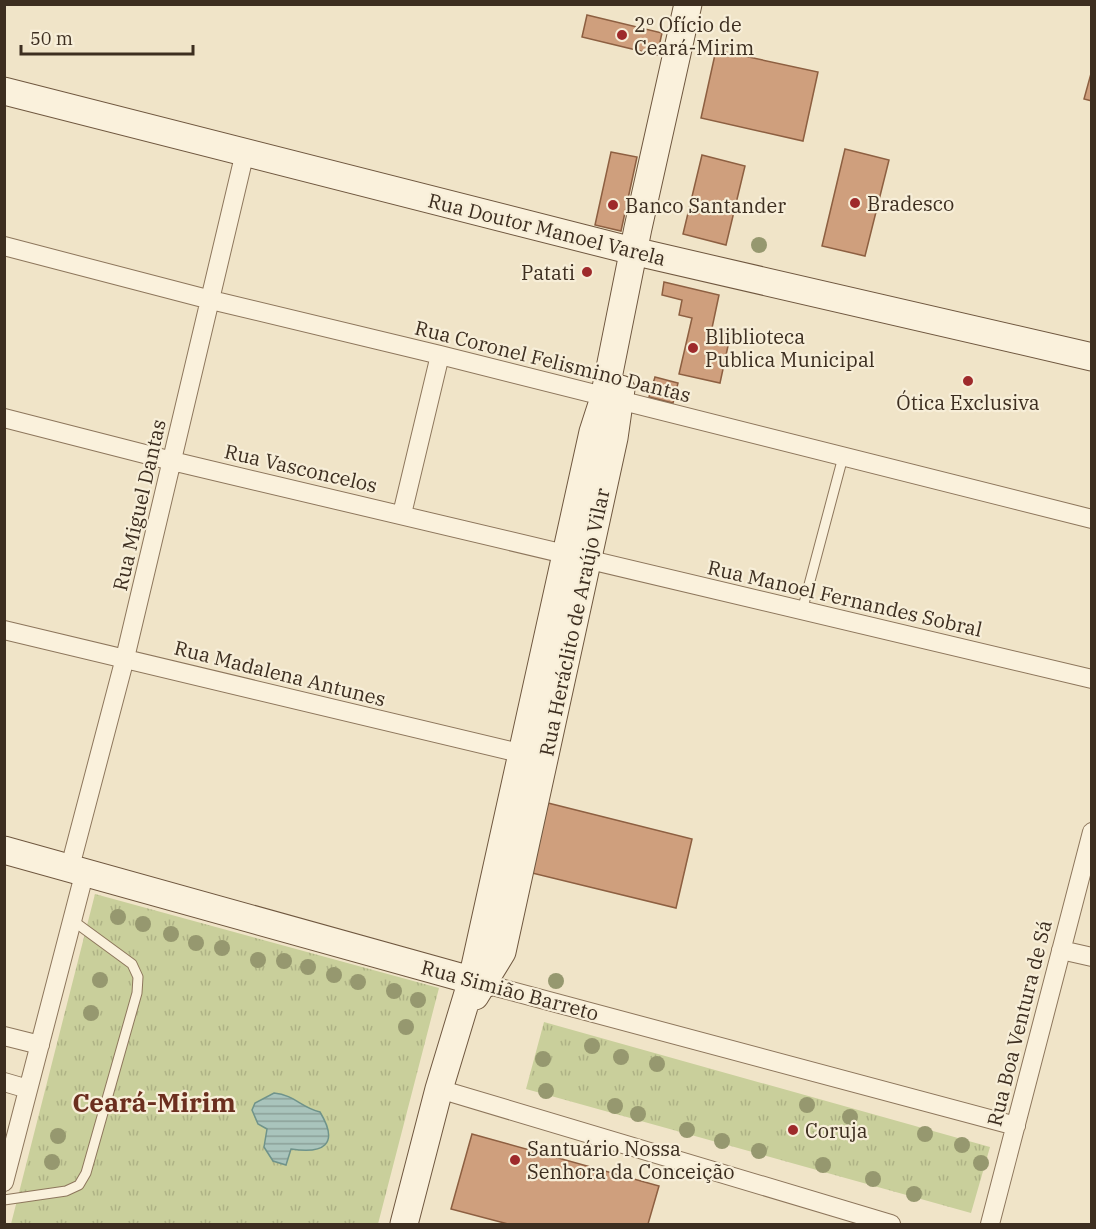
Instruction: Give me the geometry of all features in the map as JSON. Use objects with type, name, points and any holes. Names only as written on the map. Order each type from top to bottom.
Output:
[{"type":"main road","points":[[641,253],[688,4]]},
{"type":"main road","points":[[641,253],[701,4]]},
{"type":"main road","name":"Rua Doutor Manoel Varela","points":[[4,91],[641,253],[1092,357]]},
{"type":"main road","name":"Rua Heráclito de Araújo Vilar","points":[[405,1224],[439,1089],[461,1017],[478,982],[533,757],[577,558],[614,438],[611,399],[641,253]]},
{"type":"main road","name":"Rua Simião Barreto","points":[[4,850],[478,982]]},
{"type":"street","name":"Rua Miguel Dantas","points":[[4,1182],[72,920],[77,869],[246,152]]},
{"type":"street","name":"Rua Coronel Felismino Dantas","points":[[4,246],[211,300],[440,355],[1092,519]]},
{"type":"street","points":[[402,514],[440,355]]},
{"type":"street","name":"Rua Vasconcelos","points":[[4,418],[172,461],[402,514],[577,558]]},
{"type":"street","name":"Rua Manoel Fernandes Sobral","points":[[577,558],[1092,679]]},
{"type":"street","name":"Rua Madalena Antunes","points":[[4,630],[533,757]]},
{"type":"street","name":"Rua Boa Ventura de Sá","points":[[990,1224],[1092,832]]},
{"type":"street","points":[[1061,950],[1092,957]]},
{"type":"street","name":"Rua Simião Barreto","points":[[478,982],[1016,1125]]},
{"type":"street","points":[[4,1036],[40,1045]]},
{"type":"street","points":[[4,1082],[28,1089]]},
{"type":"street","points":[[439,1089],[891,1224]]},
{"type":"lane","points":[[802,611],[843,457]]},
{"type":"lane","points":[[4,1200],[66,1191],[79,1185],[86,1173],[137,993],[138,977],[132,964],[72,920]]},
{"type":"green space","points":[[95,894],[439,988],[378,1224],[11,1224]]},
{"type":"green space","points":[[544,1022],[990,1147],[971,1213],[526,1089]]},
{"type":"water","points":[[274,1093],[287,1096],[320,1112],[328,1132],[328,1140],[320,1148],[291,1149],[286,1165],[273,1161],[264,1147],[267,1129],[258,1124],[252,1110],[255,1103]]},
{"type":"building","name":"2º Ofício de Ceará-Mirim","points":[[587,15],[662,33],[657,55],[582,37]]},
{"type":"building","points":[[716,50],[818,72],[803,141],[701,118]]},
{"type":"building","points":[[1092,70],[1092,101],[1084,99]]},
{"type":"building","name":"Bradesco","points":[[845,149],[889,160],[865,256],[822,246]]},
{"type":"building","name":"Banco Santander","points":[[611,152],[637,157],[621,231],[595,225]]},
{"type":"building","points":[[702,155],[745,166],[726,245],[683,234]]},
{"type":"building","points":[[664,282],[719,295],[712,328],[731,332],[720,383],[679,374],[692,318],[679,315],[682,300],[662,295]]},
{"type":"building","points":[[655,377],[678,383],[673,403],[649,397]]},
{"type":"building","points":[[548,803],[692,839],[676,908],[532,873]]},
{"type":"building","name":"Santuário Nossa Senhora da Conceição","points":[[472,1134],[659,1186],[648,1224],[508,1224],[451,1209]]},
{"type":"place","name":"2º Ofício de Ceará-Mirim","points":[[622,35]]},
{"type":"place","name":"Bradesco","points":[[855,203]]},
{"type":"place","name":"Banco Santander","points":[[613,205]]},
{"type":"place","name":"Patati","points":[[587,272]]},
{"type":"place","name":"Bliblioteca Publica Municipal","points":[[693,348]]},
{"type":"place","name":"Ótica Exclusiva","points":[[968,381]]},
{"type":"place","name":"Coruja","points":[[793,1130]]},
{"type":"place","name":"Santuário Nossa Senhora da Conceição","points":[[515,1160]]},
{"type":"district","name":"Ceará-Mirim","points":[[154,1102]]}]
